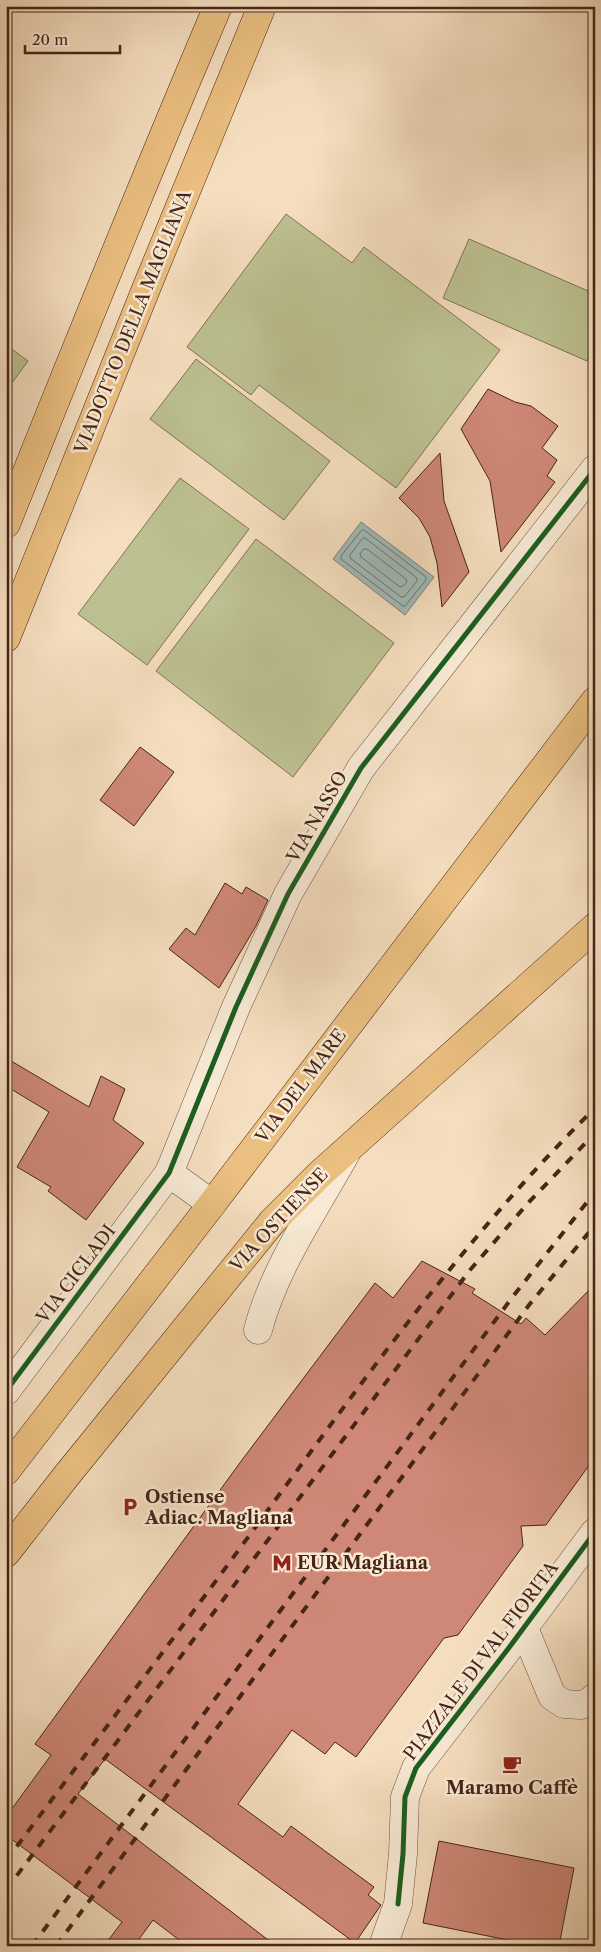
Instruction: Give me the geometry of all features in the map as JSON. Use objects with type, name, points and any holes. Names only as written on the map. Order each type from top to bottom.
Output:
[{"type":"main road","points":[[6,524],[134,205],[218,6]]},
{"type":"main road","name":"VIADOTTO DELLA MAGLIANA","points":[[6,638],[262,6]]},
{"type":"main road","name":"VIA DEL MARE","points":[[6,1471],[595,701]]},
{"type":"main road","name":"VIA OSTIENSE","points":[[6,1553],[66,1474],[266,1230],[292,1201],[595,927]]},
{"type":"street","name":"VIA NASSO","points":[[170,1173],[236,1007],[288,894],[361,768],[595,470]]},
{"type":"street","points":[[258,1330],[264,1304],[275,1279],[350,1147]]},
{"type":"street","points":[[170,1173],[212,1204]]},
{"type":"street","name":"VIA CICLADI","points":[[6,1391],[170,1173]]},
{"type":"street","name":"PIAZZALE DI VAL FIORITA","points":[[383,1946],[398,1904],[403,1854],[405,1797],[411,1778],[427,1751],[524,1628],[595,1532]]},
{"type":"street","name":"PIAZZALE DI VAL FIORITA","points":[[524,1628],[552,1696],[564,1704],[582,1705],[590,1702],[595,1697]]},
{"type":"green space","points":[[286,214],[352,263],[364,247],[500,350],[396,488],[259,385],[251,395],[187,347]]},
{"type":"green space","points":[[469,239],[595,294],[595,343],[587,361],[443,298]]},
{"type":"green space","points":[[6,345],[28,361],[6,391]]},
{"type":"green space","points":[[196,359],[330,461],[284,520],[150,419]]},
{"type":"green space","points":[[180,478],[249,529],[147,665],[78,614]]},
{"type":"green space","points":[[256,539],[394,643],[293,777],[156,671]]},
{"type":"water","points":[[361,522],[434,577],[405,615],[333,559]]},
{"type":"building","points":[[488,389],[515,402],[531,406],[558,426],[542,448],[557,460],[547,476],[555,482],[501,552],[490,481],[461,429]]},
{"type":"building","points":[[440,453],[444,501],[469,572],[442,607],[437,563],[430,537],[419,518],[399,498]]},
{"type":"building","points":[[140,747],[174,772],[134,826],[100,800]]},
{"type":"building","points":[[225,883],[242,894],[246,887],[268,900],[256,926],[219,988],[169,949],[186,928],[195,935]]},
{"type":"building","points":[[6,1058],[89,1107],[101,1076],[125,1089],[113,1120],[144,1143],[86,1220],[48,1191],[51,1187],[17,1167],[49,1112],[6,1086]]},
{"type":"building","points":[[422,1261],[475,1289],[472,1293],[521,1324],[526,1318],[545,1335],[595,1284],[595,1457],[546,1525],[521,1526],[523,1546],[458,1635],[444,1638],[356,1757],[335,1742],[325,1754],[292,1730],[238,1804],[283,1837],[291,1826],[374,1887],[368,1895],[381,1905],[355,1943],[105,1759],[78,1794],[276,1946],[187,1946],[153,1920],[134,1946],[104,1946],[122,1922],[6,1835],[6,1817],[51,1755],[35,1744],[242,1460],[375,1283],[393,1298]]},
{"type":"building","points":[[439,1841],[574,1868],[559,1946],[538,1946],[423,1923]]},
{"type":"railway","points":[[6,1861],[382,1356],[505,1204],[595,1108]]},
{"type":"railway","points":[[6,1890],[470,1270],[529,1202],[595,1133]]},
{"type":"railway","points":[[32,1946],[511,1299],[595,1192]]},
{"type":"railway","points":[[56,1946],[529,1305],[595,1225]]},
{"type":"cycle path","points":[[6,1391],[169,1173],[236,1007],[288,894],[361,768],[595,469]]},
{"type":"cycle path","points":[[398,1904],[403,1854],[405,1797],[416,1768],[595,1532]]},
{"type":"place","name":"Ostiense Adiac. Magliana","points":[[130,1507]]},
{"type":"place","name":"EUR Magliana","points":[[282,1563]]},
{"type":"place","name":"Maramo Caffè","points":[[512,1764]]}]
